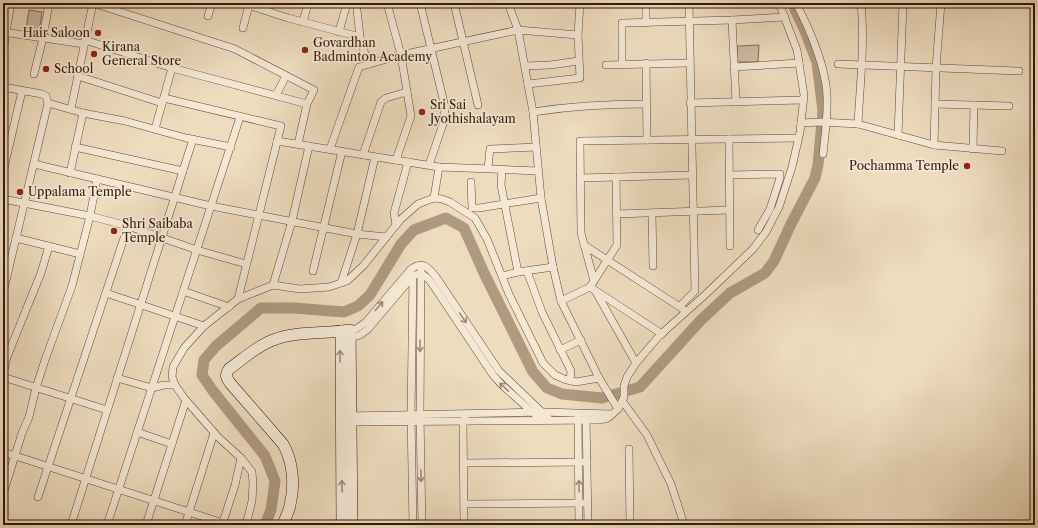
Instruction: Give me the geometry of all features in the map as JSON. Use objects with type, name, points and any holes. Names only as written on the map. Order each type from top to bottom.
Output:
[{"type":"street","points":[[3,49],[10,3]]},
{"type":"street","points":[[34,74],[43,38],[49,3]]},
{"type":"street","points":[[71,109],[93,3],[235,49],[314,90],[308,104],[298,144]]},
{"type":"street","points":[[208,16],[212,3]]},
{"type":"street","points":[[303,22],[308,3]]},
{"type":"street","points":[[339,32],[347,3]]},
{"type":"street","points":[[387,3],[401,55],[411,116],[396,160]]},
{"type":"street","points":[[420,3],[445,107],[444,121],[429,165]]},
{"type":"street","points":[[454,3],[478,104]]},
{"type":"street","points":[[508,3],[518,30],[533,112],[541,198],[553,267],[561,301],[599,378],[618,409]]},
{"type":"street","points":[[528,84],[580,78],[578,35],[580,3]]},
{"type":"street","points":[[646,3],[646,23]]},
{"type":"street","points":[[680,306],[695,292],[689,62],[689,3]]},
{"type":"street","points":[[346,419],[542,416],[586,417],[599,420],[608,418],[618,409],[623,400],[624,386],[627,377],[636,363],[662,334],[753,249],[766,232],[779,208],[792,167],[801,123],[804,95],[797,50],[779,3]]},
{"type":"street","points":[[796,3],[806,21],[822,64],[828,95],[823,154]]},
{"type":"street","points":[[858,124],[863,22],[861,3]]},
{"type":"street","points":[[898,135],[903,3]]},
{"type":"street","points":[[934,145],[936,68],[941,3]]},
{"type":"street","points":[[243,28],[246,4],[303,22],[360,37]]},
{"type":"street","points":[[357,10],[360,37],[368,64]]},
{"type":"street","points":[[622,64],[622,23],[784,17]]},
{"type":"street","points":[[732,20],[736,102]]},
{"type":"street","points":[[330,149],[359,67],[401,55],[431,50],[518,30],[578,35]]},
{"type":"street","points":[[5,32],[43,38],[85,42],[172,68],[308,104]]},
{"type":"street","points":[[524,66],[550,65],[579,61]]},
{"type":"street","points":[[606,65],[689,62]]},
{"type":"street","points":[[646,63],[647,140]]},
{"type":"street","points":[[734,67],[799,63]]},
{"type":"street","points":[[838,64],[1019,71]]},
{"type":"street","points":[[155,129],[172,68]]},
{"type":"street","points":[[78,76],[163,100],[281,126],[238,299]]},
{"type":"street","points":[[276,95],[286,76]]},
{"type":"street","points":[[3,87],[42,94],[46,96],[48,103],[3,293]]},
{"type":"street","points":[[3,172],[4,158],[22,91]]},
{"type":"street","points":[[363,155],[381,102],[386,98],[407,92]]},
{"type":"street","points":[[690,103],[803,100]]},
{"type":"street","points":[[48,103],[193,139],[230,146]]},
{"type":"street","points":[[533,112],[571,106],[646,104]]},
{"type":"street","points":[[935,104],[1010,106]]},
{"type":"street","points":[[973,149],[974,105]]},
{"type":"street","points":[[70,172],[82,112]]},
{"type":"street","points":[[107,525],[240,117]]},
{"type":"street","points":[[801,123],[825,122],[858,124],[934,145],[1002,151]]},
{"type":"street","points":[[636,363],[593,286],[581,233],[580,141],[798,138]]},
{"type":"street","points":[[70,525],[193,139]]},
{"type":"street","points":[[729,139],[730,246]]},
{"type":"street","points":[[277,141],[439,167],[538,171]]},
{"type":"street","points":[[273,286],[292,221],[309,146]]},
{"type":"street","points":[[75,147],[182,171]]},
{"type":"street","points":[[488,168],[490,149],[536,147]]},
{"type":"street","points":[[313,271],[342,151]]},
{"type":"street","points":[[341,283],[357,234],[375,156]]},
{"type":"street","points":[[396,225],[394,213],[408,162]]},
{"type":"street","points":[[34,164],[174,198],[258,216],[357,234],[386,237]]},
{"type":"street","points":[[434,198],[439,167]]},
{"type":"street","points":[[502,169],[501,185],[518,272]]},
{"type":"street","points":[[730,175],[780,174],[770,208],[758,230]]},
{"type":"street","points":[[580,178],[692,175]]},
{"type":"street","points":[[561,301],[593,286],[617,245],[616,177]]},
{"type":"street","points":[[3,494],[22,433],[29,417],[36,388],[72,286],[90,216],[97,179]]},
{"type":"street","points":[[469,210],[470,182]]},
{"type":"street","points":[[246,525],[252,501],[252,472],[241,458],[214,433],[186,400],[175,385],[172,377],[173,367],[184,348],[204,326],[238,299],[273,286],[300,289],[329,287],[347,281],[363,266],[400,220],[418,204],[434,198],[450,202],[469,210],[487,239],[502,276],[542,363],[555,375],[570,381],[576,382],[599,378]]},
{"type":"street","points":[[469,210],[541,198]]},
{"type":"street","points":[[3,199],[90,216],[128,226],[197,250],[246,264]]},
{"type":"street","points":[[617,214],[729,210]]},
{"type":"street","points":[[652,212],[653,266]]},
{"type":"street","points":[[38,498],[128,226]]},
{"type":"street","points":[[16,238],[80,254]]},
{"type":"street","points":[[584,245],[687,311]]},
{"type":"street","points":[[4,373],[7,357],[41,273],[49,246]]},
{"type":"street","points":[[289,525],[296,508],[298,498],[299,471],[292,448],[288,440],[236,380],[234,372],[266,350],[278,344],[345,335],[356,329],[366,322],[416,265],[429,268],[499,371],[542,416]]},
{"type":"street","points":[[282,525],[290,506],[292,486],[292,472],[286,449],[226,378],[228,369],[275,339],[287,336],[360,335],[368,329],[417,274],[421,265]]},
{"type":"street","points":[[413,267],[417,274],[422,525]]},
{"type":"street","points":[[502,276],[553,267]]},
{"type":"street","points":[[527,271],[542,312],[571,371],[570,381]]},
{"type":"street","points":[[417,274],[426,276],[431,282],[493,375],[533,413]]},
{"type":"street","points":[[413,525],[411,418],[417,274]]},
{"type":"street","points":[[593,286],[662,334]]},
{"type":"street","points":[[183,291],[229,307]]},
{"type":"street","points":[[106,293],[204,326]]},
{"type":"street","points":[[345,335],[346,419],[352,525]]},
{"type":"street","points":[[560,350],[580,340]]},
{"type":"street","points":[[3,358],[4,373]]},
{"type":"street","points":[[4,373],[36,388],[107,410]]},
{"type":"street","points":[[117,378],[152,388],[164,385],[175,385]]},
{"type":"street","points":[[146,525],[186,400]]},
{"type":"street","points":[[623,400],[647,435],[671,484],[682,514],[684,525]]},
{"type":"street","points":[[464,418],[533,413],[550,420],[578,417]]},
{"type":"street","points":[[578,417],[579,525]]},
{"type":"street","points":[[586,417],[588,525]]},
{"type":"street","points":[[464,418],[464,525]]},
{"type":"street","points":[[342,525],[346,419]]},
{"type":"street","points":[[138,432],[172,444]]},
{"type":"street","points":[[185,525],[214,433]]},
{"type":"street","points":[[629,449],[630,525]]},
{"type":"street","points":[[3,452],[189,511],[223,524],[235,485],[241,458]]},
{"type":"street","points":[[463,463],[587,462]]},
{"type":"street","points":[[464,504],[587,503]]},
{"type":"shaded area","points":[[29,10],[42,12],[39,31],[26,29]]},
{"type":"shaded area","points":[[759,45],[758,62],[737,62],[737,46]]},
{"type":"waterway","points":[[265,525],[271,510],[275,481],[265,456],[202,375],[204,360],[216,346],[261,308],[294,308],[344,312],[358,306],[370,295],[401,244],[414,230],[446,218],[464,228],[484,273],[533,372],[547,388],[562,394],[602,398],[640,387],[700,321],[730,293],[765,273],[774,261],[815,178],[818,165],[823,111],[817,62],[792,3]]},
{"type":"place","name":"Hair Saloon","points":[[98,33]]},
{"type":"place","name":"Govardhan Badminton Academy","points":[[305,50]]},
{"type":"place","name":"Kirana General Store","points":[[94,54]]},
{"type":"place","name":"School","points":[[46,69]]},
{"type":"place","name":"Sri Sai Jyothishalayam","points":[[422,112]]},
{"type":"place","name":"Pochamma Temple","points":[[967,166]]},
{"type":"place","name":"Uppalama Temple","points":[[20,192]]},
{"type":"place","name":"Shri Saibaba Temple","points":[[114,231]]}]
